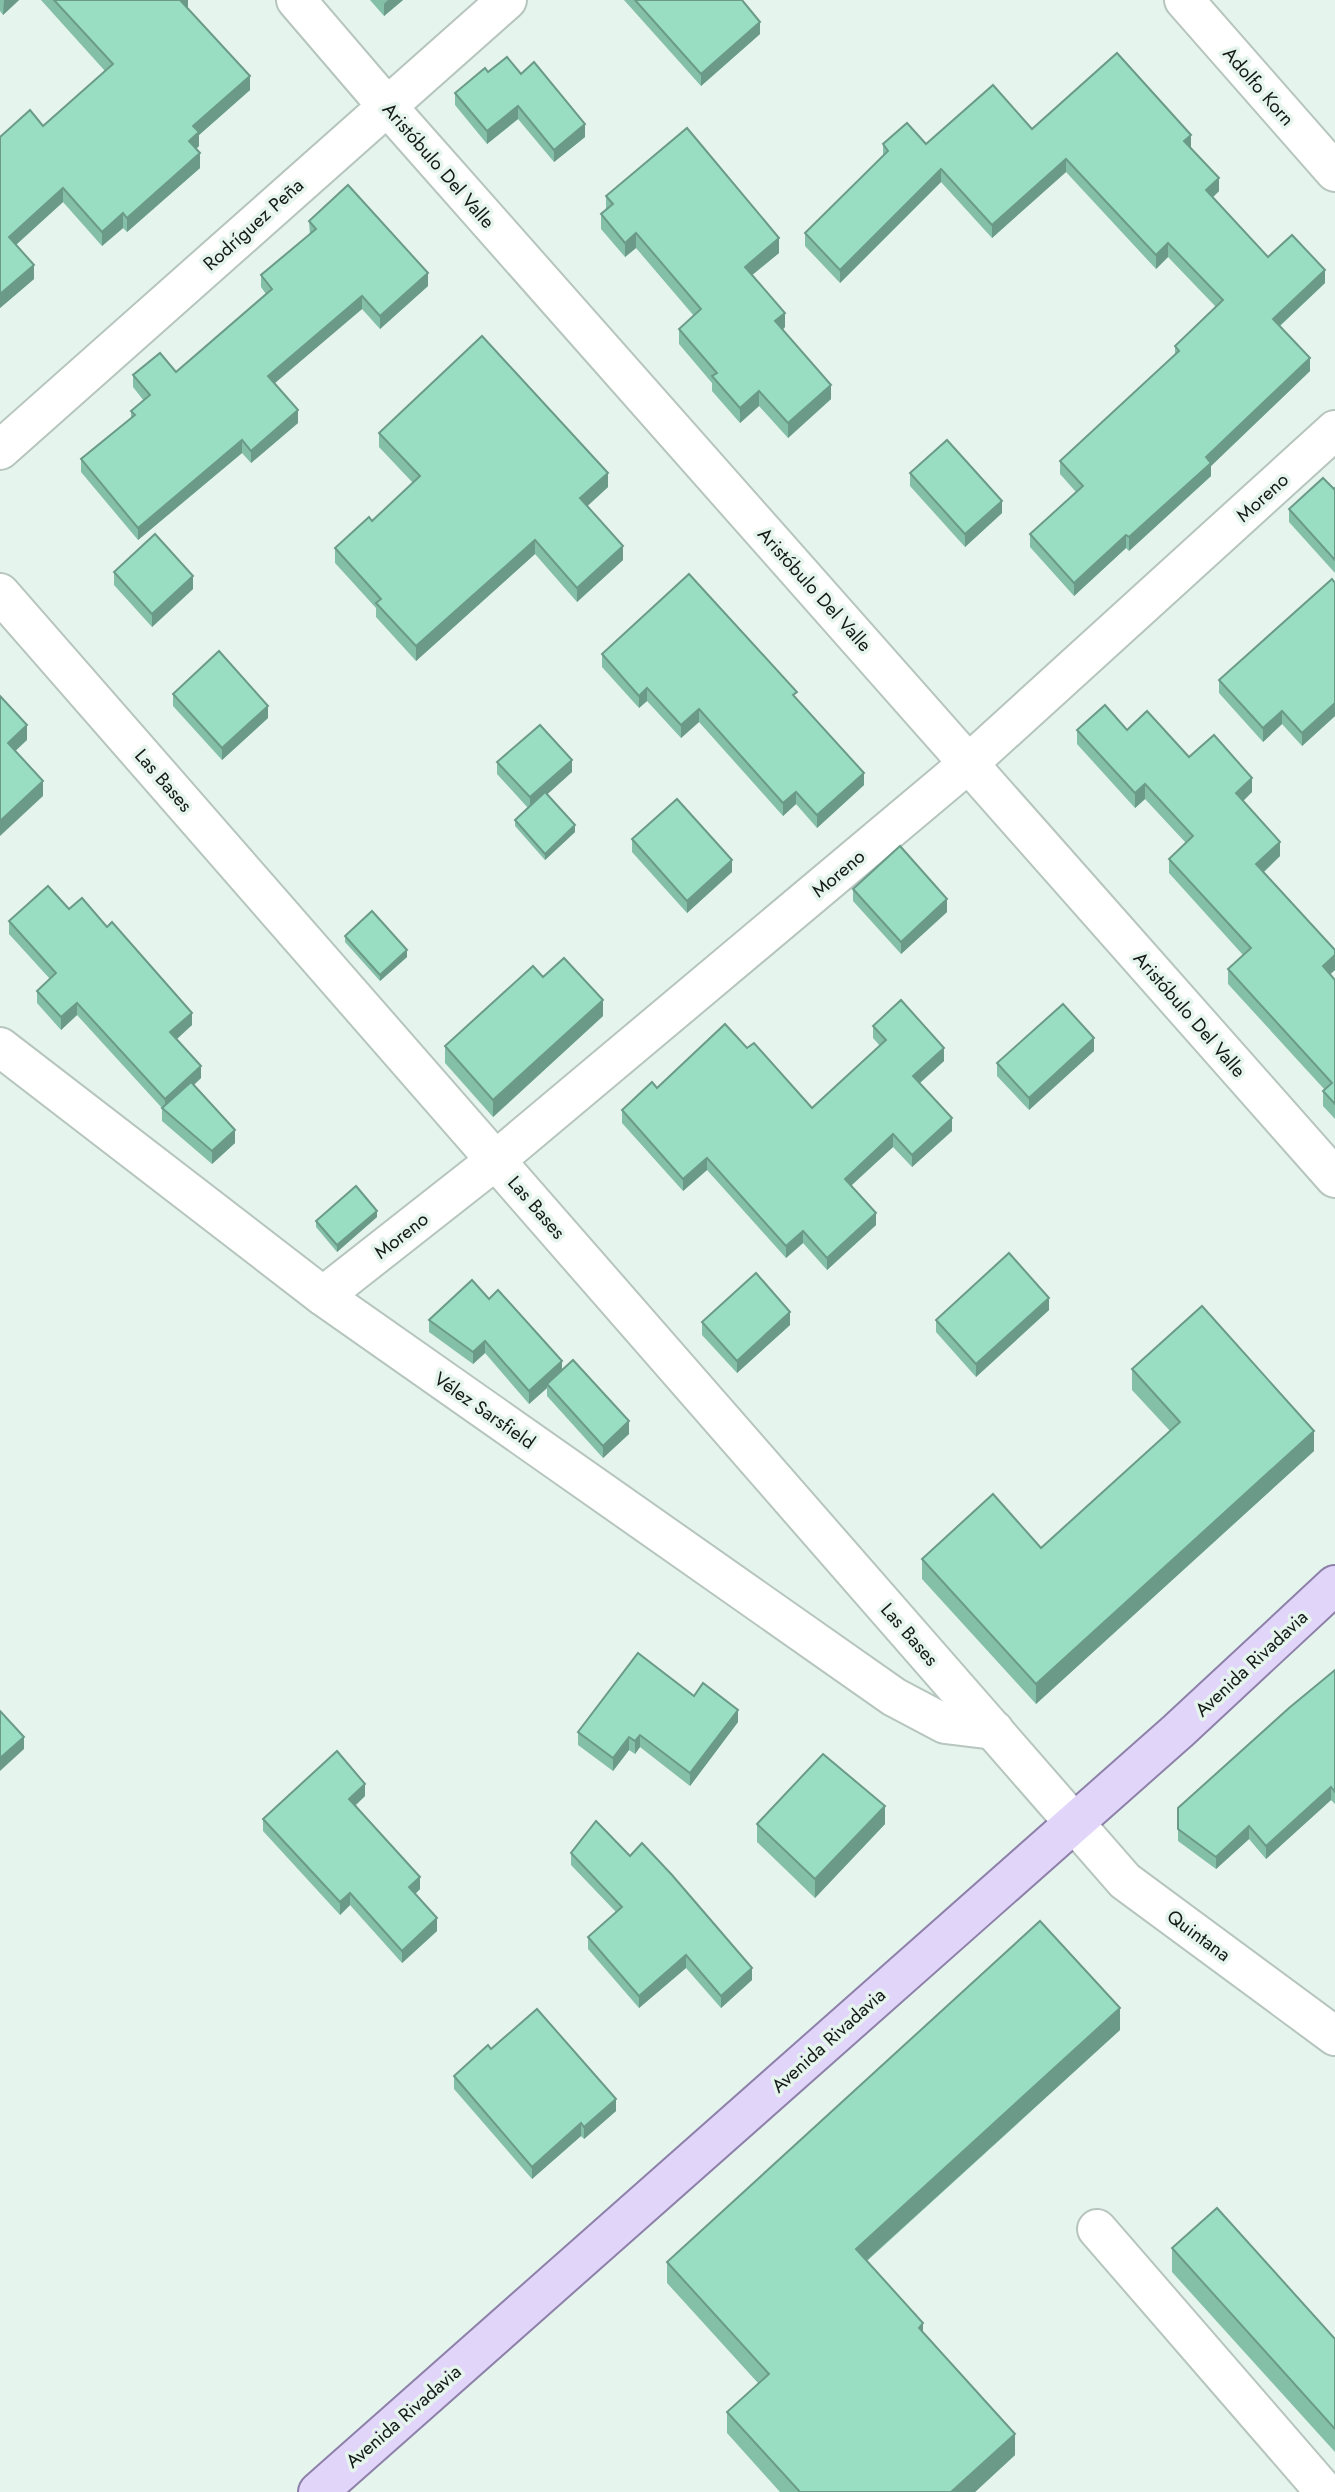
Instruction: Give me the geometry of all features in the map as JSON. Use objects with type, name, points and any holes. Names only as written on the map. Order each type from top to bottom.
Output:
[{"type":"main road","name":"Avenida Rivadavia","points":[[318,2492],[1178,1731],[1335,1585]]},
{"type":"street","name":"Aristóbulo Del Valle","points":[[296,0],[386,106],[1335,1178]]},
{"type":"street","name":"Rodríguez Peña","points":[[0,450],[506,0]]},
{"type":"street","name":"Adolfo Korn","points":[[1184,0],[1335,173]]},
{"type":"street","name":"Moreno","points":[[323,1296],[496,1160],[969,763],[1335,430]]},
{"type":"street","name":"Las Bases","points":[[0,593],[1075,1821]]},
{"type":"street","name":"Vélez Sarsfield","points":[[0,1046],[323,1296],[894,1697],[945,1724],[994,1730]]},
{"type":"street","name":"Quintana","points":[[1075,1821],[1125,1881],[1335,2036]]},
{"type":"street","points":[[1097,2229],[1325,2492]]},
{"type":"building","points":[[54,0],[180,0],[250,76],[193,126],[199,132],[189,141],[200,153],[127,218],[123,213],[102,232],[63,188],[9,237],[34,265],[0,294],[0,137],[30,110],[43,126],[113,64]]},
{"type":"building","points":[[635,0],[742,0],[760,22],[701,74]]},
{"type":"building","points":[[1117,53],[1191,135],[1184,141],[1219,178],[1206,190],[1268,257],[1292,235],[1325,270],[1273,319],[1310,358],[1206,457],[1211,463],[1074,583],[1030,534],[1083,486],[1060,461],[1179,351],[1175,346],[1223,300],[1168,243],[1156,255],[1066,159],[992,225],[941,169],[840,270],[805,233],[888,151],[883,144],[907,123],[926,144],[993,85],[1032,129]]},
{"type":"building","points":[[507,57],[521,74],[534,62],[585,124],[554,150],[518,106],[487,131],[455,93],[485,68],[488,72]]},
{"type":"building","points":[[687,128],[779,238],[745,267],[785,313],[775,321],[831,385],[788,423],[759,391],[740,408],[712,376],[717,373],[679,329],[701,309],[636,233],[625,243],[601,214],[613,204],[606,196]]},
{"type":"building","points":[[348,185],[428,273],[380,316],[362,296],[268,376],[298,410],[251,451],[242,440],[138,528],[81,459],[135,415],[131,411],[150,395],[133,375],[160,353],[176,372],[272,289],[261,275],[316,229],[309,221]]},
{"type":"building","points":[[482,336],[608,473],[580,498],[623,546],[577,588],[535,540],[416,646],[376,603],[381,599],[335,548],[369,517],[372,521],[420,476],[379,433]]},
{"type":"building","points":[[947,440],[1002,501],[965,534],[910,473]]},
{"type":"building","points":[[1323,478],[1335,488],[1335,560],[1289,509]]},
{"type":"building","points":[[155,534],[193,576],[152,614],[114,572]]},
{"type":"building","points":[[689,574],[797,692],[793,695],[864,773],[817,815],[796,792],[783,803],[699,709],[681,725],[647,688],[639,696],[602,654]]},
{"type":"building","points":[[1332,579],[1335,583],[1335,703],[1302,733],[1282,711],[1263,728],[1219,680]]},
{"type":"building","points":[[219,651],[268,706],[222,748],[173,694]]},
{"type":"building","points":[[0,696],[27,725],[8,743],[43,781],[0,821]]},
{"type":"building","points":[[1105,705],[1127,730],[1147,711],[1189,757],[1214,735],[1252,778],[1236,793],[1280,842],[1256,864],[1335,950],[1335,955],[1323,966],[1335,980],[1335,1104],[1323,1091],[1332,1083],[1228,969],[1251,948],[1169,859],[1193,836],[1145,784],[1135,793],[1077,730]]},
{"type":"building","points":[[540,725],[572,760],[530,797],[497,762]]},
{"type":"building","points":[[545,792],[575,825],[545,854],[515,820]]},
{"type":"building","points":[[677,799],[732,860],[687,901],[632,839]]},
{"type":"building","points":[[900,846],[947,899],[901,942],[853,889]]},
{"type":"building","points":[[48,886],[69,909],[82,898],[107,927],[112,922],[192,1013],[170,1032],[201,1066],[165,1099],[77,1003],[61,1017],[37,991],[56,973],[9,921]]},
{"type":"building","points":[[372,911],[407,950],[380,975],[345,936]]},
{"type":"building","points":[[564,958],[603,1000],[493,1100],[445,1046],[533,966],[543,977]]},
{"type":"building","points":[[901,1000],[944,1048],[913,1076],[952,1118],[912,1155],[893,1134],[845,1179],[876,1213],[827,1258],[803,1231],[786,1246],[707,1158],[683,1179],[622,1110],[652,1082],[657,1088],[725,1024],[747,1048],[754,1043],[812,1108],[886,1040],[873,1026]]},
{"type":"building","points":[[1063,1004],[1094,1038],[1029,1098],[997,1063]]},
{"type":"building","points":[[191,1082],[235,1130],[212,1151],[162,1108]]},
{"type":"building","points":[[356,1186],[377,1211],[337,1245],[316,1221]]},
{"type":"building","points":[[1009,1253],[1049,1298],[976,1364],[936,1320]]},
{"type":"building","points":[[756,1273],[790,1312],[737,1361],[702,1322]]},
{"type":"building","points":[[472,1280],[489,1299],[498,1290],[562,1361],[529,1391],[485,1341],[473,1352],[429,1320]]},
{"type":"building","points":[[1202,1306],[1314,1431],[1036,1684],[922,1559],[993,1494],[1041,1548],[1180,1422],[1132,1369]]},
{"type":"building","points":[[573,1360],[629,1421],[603,1446],[547,1384]]},
{"type":"building","points":[[638,1653],[694,1696],[703,1683],[738,1710],[690,1773],[640,1735],[635,1741],[629,1737],[613,1758],[578,1732]]},
{"type":"building","points":[[1335,1670],[1335,1792],[1331,1787],[1266,1846],[1249,1826],[1216,1857],[1178,1829],[1178,1808]]},
{"type":"building","points":[[0,1711],[24,1737],[0,1758]]},
{"type":"building","points":[[337,1751],[365,1784],[349,1799],[420,1877],[409,1887],[437,1918],[402,1951],[350,1893],[340,1902],[263,1819]]},
{"type":"building","points":[[823,1754],[885,1806],[815,1879],[757,1824]]},
{"type":"building","points":[[596,1821],[630,1856],[642,1843],[752,1968],[721,1996],[686,1955],[639,1996],[588,1937],[622,1907],[571,1853]]},
{"type":"building","points":[[1040,1921],[1120,2008],[856,2249],[923,2323],[919,2328],[1015,2434],[951,2492],[800,2492],[727,2412],[769,2374],[667,2262]]},
{"type":"building","points":[[537,2009],[616,2099],[584,2127],[581,2123],[532,2167],[454,2076],[488,2045],[491,2049]]},
{"type":"building","points":[[1217,2208],[1335,2339],[1335,2429],[1172,2248]]}]
